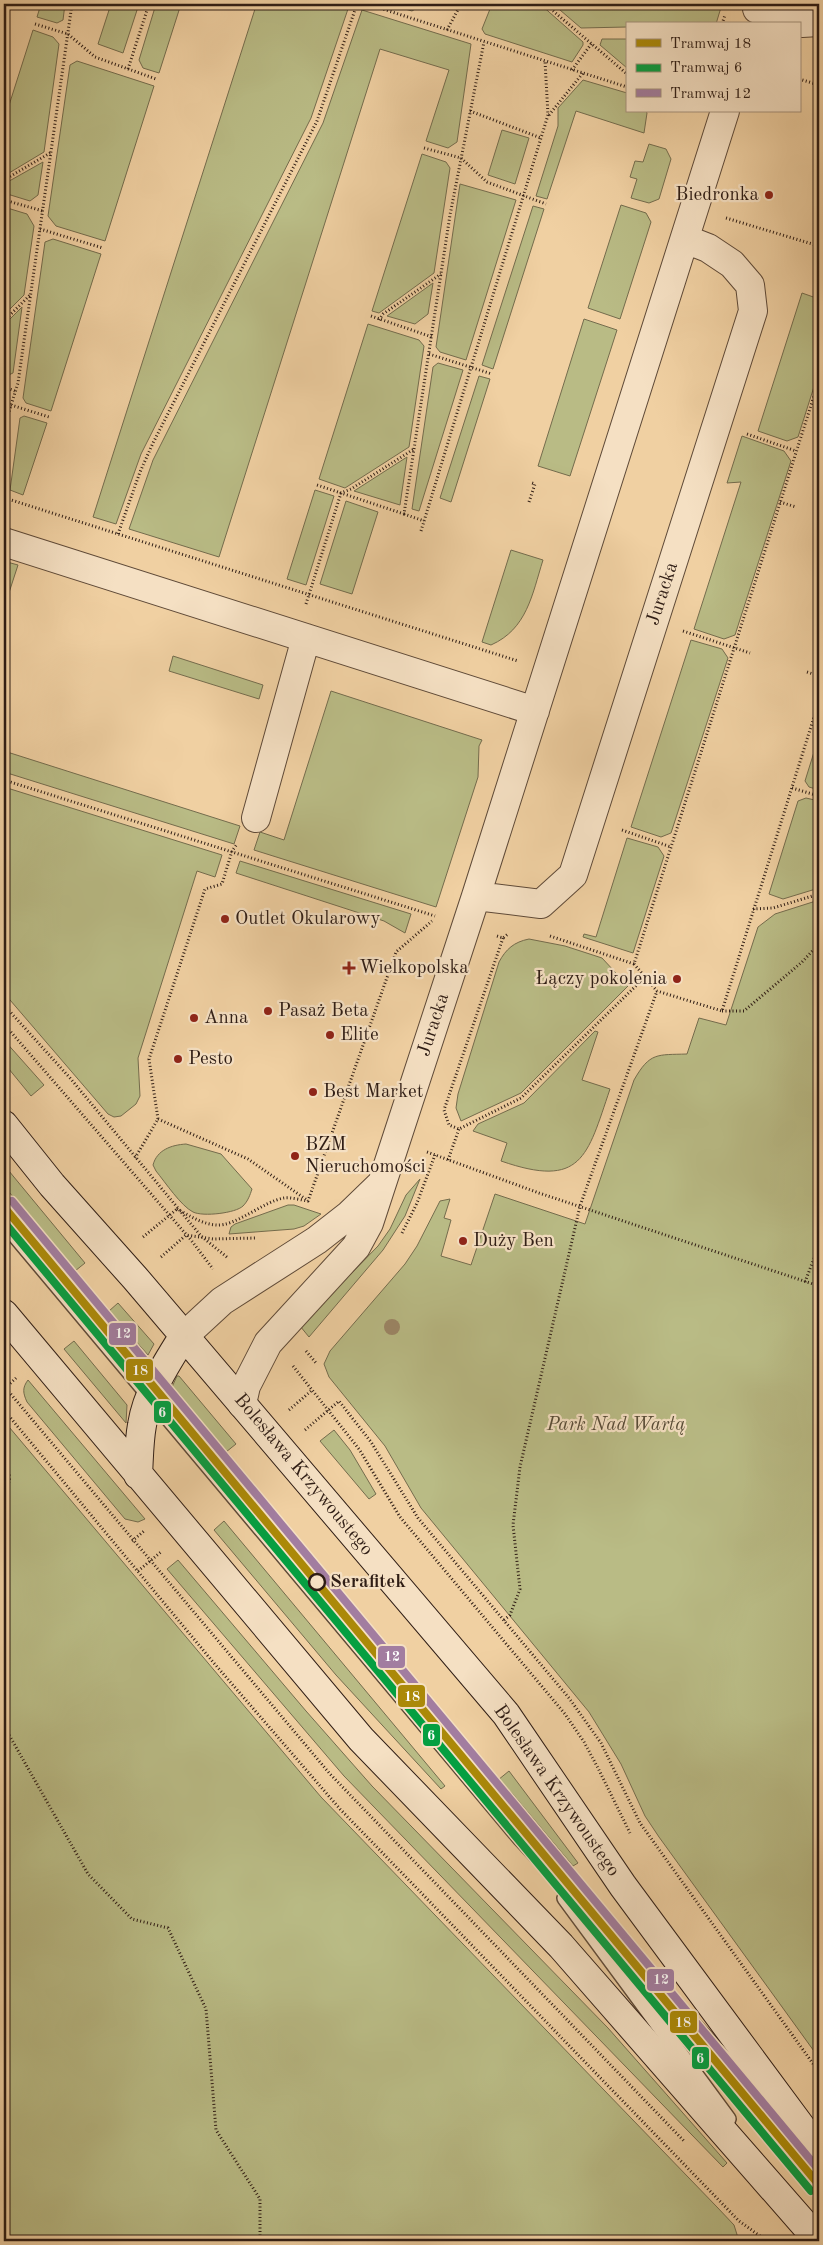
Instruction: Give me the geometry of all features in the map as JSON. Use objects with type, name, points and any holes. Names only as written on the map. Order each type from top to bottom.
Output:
[{"type":"street","points":[[756,12],[802,22],[819,22]]},
{"type":"street","name":"Juracka","points":[[242,1404],[249,1380],[268,1343],[356,1246],[369,1223],[476,896],[725,112]]},
{"type":"street","name":"Juracka","points":[[476,896],[541,904],[573,875],[718,423],[753,311],[750,285],[732,264],[708,248],[685,239]]},
{"type":"street","points":[[4,542],[535,711]]},
{"type":"street","points":[[256,818],[306,638]]},
{"type":"street","name":"Bolesława Krzywoustego","points":[[4,1125],[52,1185],[135,1278],[506,1714],[622,1886],[819,2151]]},
{"type":"street","name":"Juracka","points":[[138,1475],[142,1423],[164,1366],[184,1337],[222,1301],[317,1240],[349,1215],[382,1183]]},
{"type":"street","points":[[4,1314],[361,1739],[561,1946],[815,2236]]},
{"type":"lane","points":[[4,1222],[521,1839],[819,2160]]},
{"type":"lane","points":[[521,1839],[815,2236]]},
{"type":"path","points":[[4,428],[16,391],[72,4]]},
{"type":"path","points":[[128,69],[149,4]]},
{"type":"path","points":[[118,534],[140,472],[153,443],[317,121],[357,4]]},
{"type":"path","points":[[367,4],[626,87]]},
{"type":"path","points":[[448,30],[461,4]]},
{"type":"path","points":[[545,4],[626,73]]},
{"type":"path","points":[[34,24],[68,34],[95,57],[156,79]]},
{"type":"path","points":[[404,514],[441,274],[484,42]]},
{"type":"path","points":[[572,70],[592,43]]},
{"type":"path","points":[[420,531],[548,115],[545,61]]},
{"type":"path","points":[[548,115],[583,73]]},
{"type":"path","points":[[800,79],[819,84]]},
{"type":"path","points":[[470,111],[541,138]]},
{"type":"path","points":[[424,148],[461,158],[487,182],[546,204]]},
{"type":"path","points":[[4,180],[51,153]]},
{"type":"path","points":[[4,200],[42,212]]},
{"type":"path","points":[[721,216],[819,246]]},
{"type":"path","points":[[40,229],[103,248]]},
{"type":"path","points":[[379,320],[383,314],[441,274]]},
{"type":"path","points":[[4,321],[31,295]]},
{"type":"path","points":[[370,316],[432,337]]},
{"type":"path","points":[[429,354],[492,374]]},
{"type":"path","points":[[634,964],[819,380]]},
{"type":"path","points":[[4,387],[16,391]]},
{"type":"path","points":[[11,405],[48,417]]},
{"type":"path","points":[[718,423],[796,451]]},
{"type":"path","points":[[341,493],[351,489],[414,449]]},
{"type":"path","points":[[529,502],[534,483]]},
{"type":"path","points":[[317,485],[424,521]]},
{"type":"path","points":[[306,638],[300,626],[341,493]]},
{"type":"path","points":[[4,494],[8,499],[518,661]]},
{"type":"path","points":[[780,502],[796,507]]},
{"type":"path","points":[[654,622],[750,653]]},
{"type":"path","points":[[807,672],[819,676]]},
{"type":"path","points":[[722,1011],[819,701]]},
{"type":"path","points":[[4,780],[437,917],[396,952],[308,1201]]},
{"type":"path","points":[[792,788],[819,796]]},
{"type":"path","points":[[135,1158],[158,1119],[149,1059],[205,889],[222,884],[243,824],[256,818]]},
{"type":"path","points":[[590,820],[671,846]]},
{"type":"path","points":[[753,909],[773,908],[819,894]]},
{"type":"path","points":[[459,1129],[449,1125],[444,1110],[504,938],[511,932]]},
{"type":"path","points":[[491,934],[504,938]]},
{"type":"path","points":[[550,936],[634,964],[657,991],[722,1011],[744,1011],[802,962],[819,944]]},
{"type":"path","points":[[645,977],[521,1098],[459,1129],[448,1160],[819,1286]]},
{"type":"path","points":[[504,1620],[510,1615],[520,1589],[513,1525],[520,1467],[580,1206],[657,991]]},
{"type":"path","points":[[4,1005],[70,1078],[177,1209],[202,1223],[219,1226],[264,1205],[285,1198],[308,1201]]},
{"type":"path","points":[[4,1024],[186,1235],[213,1239],[262,1238]]},
{"type":"path","points":[[158,1119],[248,1159],[308,1201]]},
{"type":"path","points":[[805,1282],[816,1253],[819,1252]]},
{"type":"path","points":[[4,1386],[132,1541],[330,1774],[690,2147]]},
{"type":"path","points":[[311,1391],[359,1449],[404,1522],[565,1714],[592,1756],[633,1838]]},
{"type":"path","points":[[339,1401],[371,1442],[418,1518],[569,1698],[591,1728],[611,1761],[640,1823],[819,2072]]},
{"type":"path","points":[[4,1410],[213,1662],[340,1809],[739,2221],[767,2241]]},
{"type":"path","points":[[4,1462],[10,1476],[4,1501]]},
{"type":"path","points":[[4,1726],[88,1874],[132,1919],[168,1928],[206,2009],[216,2130],[260,2199],[260,2241]]},
{"type":"green space","points":[[41,4],[65,4],[63,20],[57,23],[37,17]]},
{"type":"green space","points":[[111,4],[139,4],[123,53],[98,44]]},
{"type":"green space","points":[[156,4],[181,4],[159,73],[143,68],[139,60]]},
{"type":"green space","points":[[242,4],[343,4],[349,6],[311,118],[141,454],[116,524],[93,517],[255,9]]},
{"type":"green space","points":[[388,4],[423,4],[412,11]]},
{"type":"green space","points":[[492,4],[540,4],[583,42],[583,45],[572,62],[485,34],[482,29]]},
{"type":"green space","points":[[553,4],[722,4],[717,22],[626,22],[626,27],[581,28]]},
{"type":"green space","points":[[362,10],[471,44],[457,142],[448,148],[426,141],[449,70],[380,49],[219,557],[129,529],[153,460],[323,123]]},
{"type":"green space","points":[[33,30],[53,37],[59,44],[44,152],[4,176],[4,121]]},
{"type":"green space","points":[[602,39],[626,39],[626,67],[600,45]]},
{"type":"green space","points":[[77,61],[154,86],[105,241],[56,226],[48,216],[70,65]]},
{"type":"green space","points":[[583,80],[626,93],[626,112],[647,113],[644,133],[576,111],[547,199],[536,196],[558,126],[558,108]]},
{"type":"green space","points":[[502,130],[529,138],[515,184],[488,175]]},
{"type":"green space","points":[[649,144],[666,149],[671,159],[659,199],[649,203],[631,198],[637,179],[630,177],[635,161],[643,162]]},
{"type":"green space","points":[[422,154],[446,162],[450,168],[434,273],[379,313],[372,311]]},
{"type":"green space","points":[[43,162],[38,195],[30,201],[4,193],[4,184]]},
{"type":"green space","points":[[460,184],[516,200],[466,360],[440,352],[436,347]]},
{"type":"green space","points":[[621,205],[646,213],[651,222],[620,319],[588,308]]},
{"type":"green space","points":[[533,206],[544,209],[493,369],[482,365]]},
{"type":"green space","points":[[4,207],[27,214],[34,226],[24,295],[4,315]]},
{"type":"green space","points":[[53,239],[101,254],[51,411],[26,403],[23,398],[45,242]]},
{"type":"green space","points":[[433,283],[428,314],[415,324],[387,316]]},
{"type":"green space","points":[[802,293],[819,299],[819,371],[798,437],[787,441],[758,431]]},
{"type":"green space","points":[[22,307],[13,373],[4,377],[4,325]]},
{"type":"green space","points":[[584,319],[617,330],[570,476],[538,466]]},
{"type":"green space","points":[[368,324],[419,340],[424,346],[409,447],[345,488],[319,479]]},
{"type":"green space","points":[[438,363],[463,370],[419,511],[412,509],[433,367]]},
{"type":"green space","points":[[479,376],[490,379],[451,502],[440,498]]},
{"type":"green space","points":[[24,416],[47,423],[23,495],[10,490],[20,418]]},
{"type":"green space","points":[[742,436],[784,451],[791,461],[735,635],[724,639],[694,629],[741,482],[727,483]]},
{"type":"green space","points":[[407,457],[400,505],[354,491]]},
{"type":"green space","points":[[315,490],[334,496],[306,585],[287,579]]},
{"type":"green space","points":[[346,501],[378,512],[352,594],[320,584]]},
{"type":"green space","points":[[511,550],[543,560],[531,598],[520,620],[513,630],[491,645],[482,642]]},
{"type":"green space","points":[[7,562],[18,565],[4,608],[4,574]]},
{"type":"green space","points":[[691,640],[722,649],[728,658],[671,833],[661,837],[631,827]]},
{"type":"green space","points":[[173,656],[263,685],[259,699],[169,671]]},
{"type":"green space","points":[[331,691],[482,740],[479,746],[478,777],[436,907],[254,850],[260,832],[284,840]]},
{"type":"green space","points":[[819,736],[819,790],[809,787],[805,781]]},
{"type":"green space","points":[[4,751],[240,826],[234,844],[4,772]]},
{"type":"green space","points":[[4,787],[222,855],[215,877],[197,871],[138,1058],[140,1096],[136,1104],[121,1116],[114,1117],[108,1114],[4,993]]},
{"type":"green space","points":[[806,798],[819,801],[819,888],[783,899],[769,894],[798,801]]},
{"type":"green space","points":[[627,838],[658,847],[664,856],[633,953],[583,937],[584,934],[596,937]]},
{"type":"green space","points":[[240,861],[411,914],[405,933],[384,921],[236,873]]},
{"type":"green space","name":"Park Nad Wartą","points":[[819,900],[819,2058],[645,1816],[621,1764],[589,1712],[421,1508],[385,1446],[329,1377],[324,1364],[330,1351],[405,1264],[417,1246],[440,1201],[450,1199],[444,1218],[451,1220],[441,1256],[471,1265],[495,1194],[585,1224],[634,1080],[645,1064],[661,1055],[687,1054],[699,1018],[726,1025],[758,927],[775,914]]},
{"type":"green space","points":[[529,939],[565,946],[602,958],[628,986],[521,1093],[461,1121],[456,1108],[458,1094],[499,962],[511,947]]},
{"type":"green space","points":[[595,1031],[598,1032],[582,1080],[610,1089],[595,1133],[587,1149],[577,1161],[565,1168],[549,1171],[528,1169],[501,1161],[507,1143],[473,1131],[478,1124],[524,1103]]},
{"type":"green space","points":[[4,1040],[44,1085],[31,1096],[4,1063]]},
{"type":"green space","points":[[186,1144],[221,1154],[252,1189],[248,1200],[243,1206],[234,1211],[204,1214],[193,1212],[178,1199],[153,1165],[165,1149]]},
{"type":"green space","points":[[4,1165],[85,1263],[75,1271],[4,1186]]},
{"type":"green space","points":[[420,1179],[405,1216],[383,1250],[309,1337],[300,1326],[378,1246],[390,1229],[406,1195]]},
{"type":"green space","points":[[288,1205],[294,1205],[321,1214],[304,1226],[294,1229],[229,1234],[231,1227],[235,1224]]},
{"type":"green space","points":[[118,1303],[154,1344],[148,1355],[109,1311]]},
{"type":"green space","points":[[74,1341],[127,1405],[126,1423],[64,1349]]},
{"type":"green space","points":[[177,1376],[179,1376],[236,1444],[226,1452],[172,1387]]},
{"type":"green space","points":[[28,1380],[145,1519],[138,1522],[125,1519],[27,1402],[24,1391]]},
{"type":"green space","points":[[4,1421],[321,1797],[734,2225],[739,2241],[4,2241]]},
{"type":"green space","points":[[334,1430],[350,1450],[376,1494],[369,1499],[320,1441]]},
{"type":"green space","points":[[224,1521],[445,1786],[441,1789],[336,1675],[214,1530]]},
{"type":"green space","points":[[178,1560],[372,1786],[608,2028],[727,2163],[723,2167],[344,1776],[167,1569]]},
{"type":"green space","points":[[509,1771],[578,1863],[573,1866],[511,1792],[498,1780]]},
{"type":"tram line","name":"12","points":[[12,1201],[819,2170]]},
{"type":"tram line","name":"18","points":[[4,1207],[819,2185]]},
{"type":"tram line","name":"6","points":[[4,1222],[811,2191]]},
{"type":"place","name":"Biedronka","points":[[769,195]]},
{"type":"place","name":"Outlet Okularowy","points":[[225,919]]},
{"type":"place","name":"Wielkopolska","points":[[349,968]]},
{"type":"place","name":"Łączy pokolenia","points":[[677,979]]},
{"type":"place","name":"Pasaż Beta","points":[[268,1011]]},
{"type":"place","name":"Anna","points":[[194,1018]]},
{"type":"place","name":"Elite","points":[[330,1035]]},
{"type":"place","name":"Pesto","points":[[178,1059]]},
{"type":"place","name":"Best Market","points":[[313,1092]]},
{"type":"place","name":"BZM Nieruchomości","points":[[295,1156]]},
{"type":"place","name":"Duży Ben","points":[[463,1241]]},
{"type":"place","name":"Serafitek","points":[[317,1582]]}]
